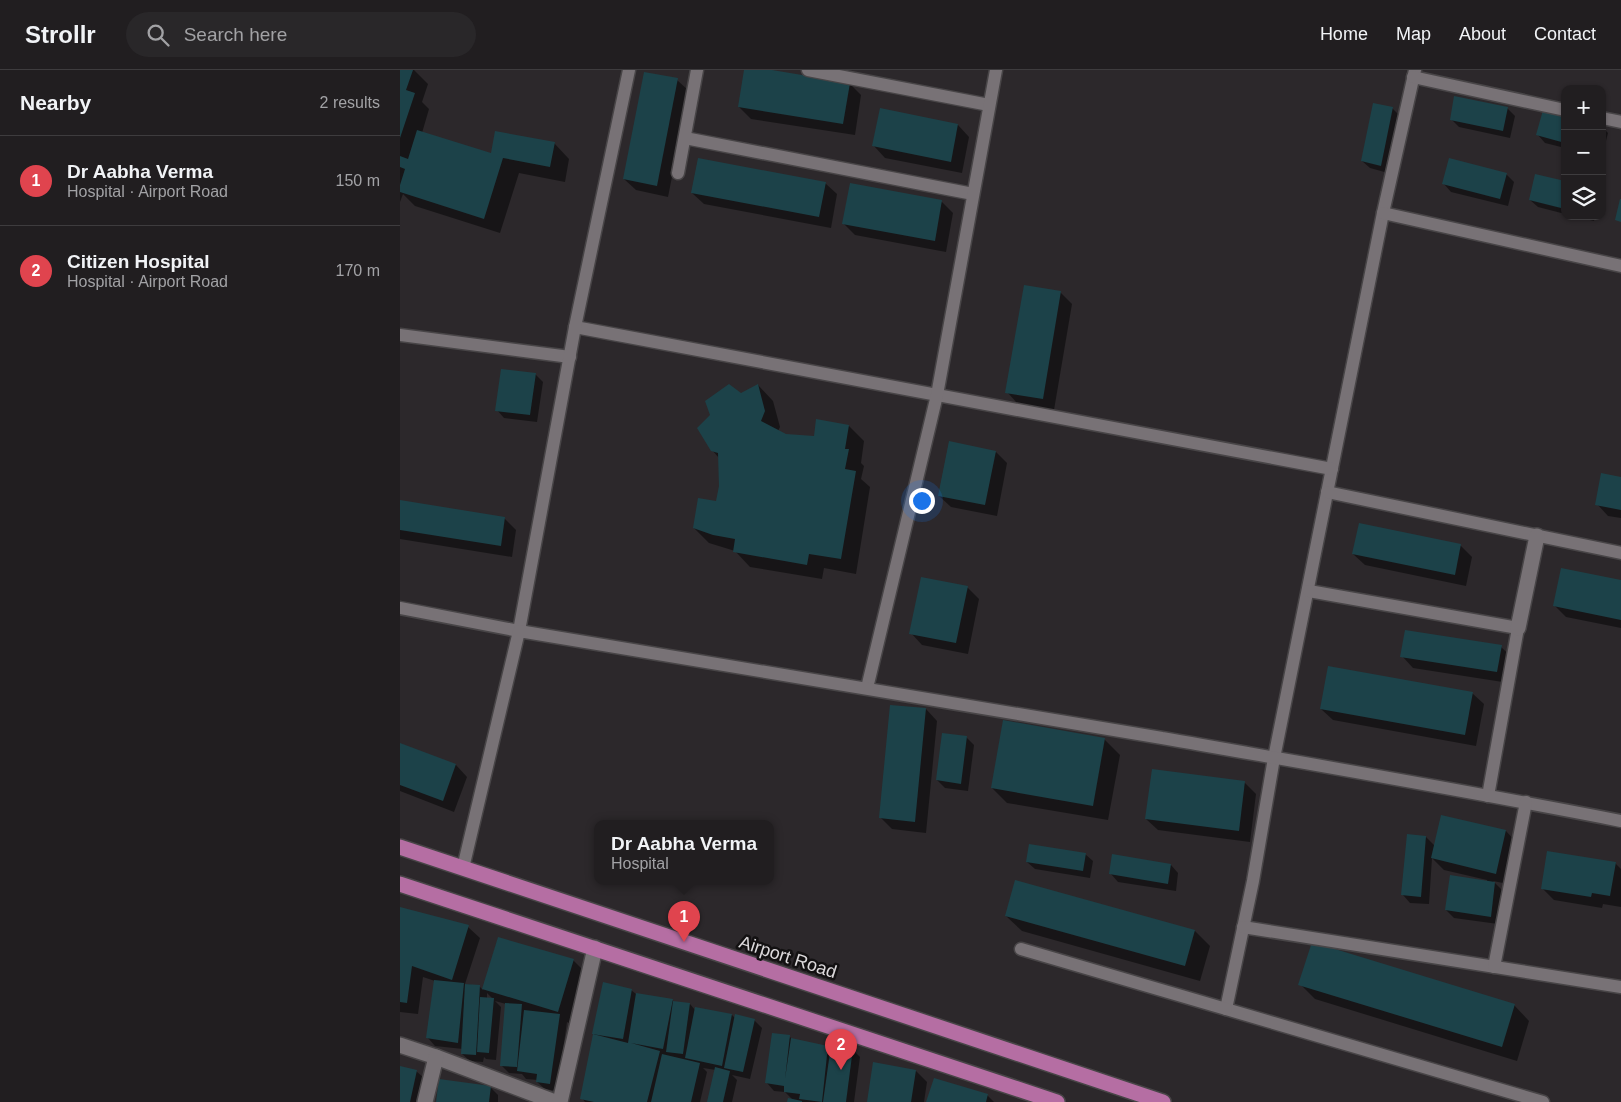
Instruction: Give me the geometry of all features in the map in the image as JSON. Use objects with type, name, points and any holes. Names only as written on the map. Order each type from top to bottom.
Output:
[{"type":"main road","name":"Airport Road","points":[[400,847],[1163,1102]]},
{"type":"main road","points":[[400,884],[1057,1102]]},
{"type":"street","points":[[1518,628],[1536,536]]},
{"type":"street","points":[[560,1102],[595,948]]},
{"type":"street","points":[[400,1045],[436,1056],[555,1102]]},
{"type":"street","points":[[425,1102],[436,1056]]},
{"type":"lane","points":[[463,868],[519,631],[575,327],[629,70]]},
{"type":"lane","points":[[678,173],[697,70]]},
{"type":"lane","points":[[808,70],[989,105]]},
{"type":"lane","points":[[867,688],[937,395],[996,70]]},
{"type":"lane","points":[[1226,1009],[1253,881],[1274,758],[1309,591],[1383,213],[1414,74],[1561,109]]},
{"type":"lane","points":[[1606,119],[1621,122]]},
{"type":"lane","points":[[685,138],[973,194]]},
{"type":"lane","points":[[1383,213],[1621,266]]},
{"type":"lane","points":[[575,327],[1332,469]]},
{"type":"lane","points":[[400,336],[570,357]]},
{"type":"lane","points":[[1327,492],[1621,553]]},
{"type":"lane","points":[[1309,591],[1518,628],[1488,796]]},
{"type":"lane","points":[[400,608],[519,631],[867,688],[1526,802],[1621,822]]},
{"type":"lane","points":[[1494,967],[1526,802]]},
{"type":"lane","points":[[1243,927],[1621,987]]},
{"type":"lane","points":[[1021,949],[1543,1102]]},
{"type":"building","points":[[400,70],[413,70],[406,90],[415,93],[400,138]]},
{"type":"building","points":[[744,70],[772,70],[850,83],[843,124],[738,107]]},
{"type":"building","points":[[644,72],[678,78],[657,186],[623,179]]},
{"type":"building","points":[[1454,96],[1508,107],[1503,131],[1450,120]]},
{"type":"building","points":[[1373,103],[1393,107],[1381,166],[1361,161]]},
{"type":"building","points":[[880,108],[958,124],[951,162],[872,146]]},
{"type":"building","points":[[1543,110],[1561,114],[1561,142],[1536,135]]},
{"type":"building","points":[[417,130],[491,153],[495,131],[555,142],[550,167],[503,158],[484,219],[400,192],[405,169],[400,167],[400,156],[408,159]]},
{"type":"building","points":[[698,158],[826,182],[819,217],[691,193]]},
{"type":"building","points":[[1449,158],[1507,173],[1500,199],[1442,184]]},
{"type":"building","points":[[1535,174],[1561,180],[1561,208],[1529,200]]},
{"type":"building","points":[[850,183],[942,200],[935,241],[842,224]]},
{"type":"building","points":[[1621,199],[1621,222],[1615,220]]},
{"type":"building","points":[[1024,285],[1061,291],[1043,399],[1005,393]]},
{"type":"building","points":[[501,369],[536,373],[530,415],[495,411]]},
{"type":"building","points":[[729,384],[741,393],[758,384],[765,411],[761,421],[786,434],[814,436],[816,419],[849,425],[845,449],[849,449],[845,469],[856,471],[841,559],[809,554],[807,565],[733,552],[735,539],[713,535],[693,528],[698,498],[716,501],[719,486],[718,453],[711,451],[697,428],[710,415],[705,401]]},
{"type":"building","points":[[949,441],[996,451],[985,505],[938,496]]},
{"type":"building","points":[[1601,473],[1621,477],[1621,510],[1595,505]]},
{"type":"building","points":[[400,500],[505,517],[501,546],[400,530]]},
{"type":"building","points":[[1359,523],[1461,544],[1455,575],[1352,554]]},
{"type":"building","points":[[1561,568],[1621,580],[1621,620],[1553,606]]},
{"type":"building","points":[[921,577],[968,586],[956,643],[909,634]]},
{"type":"building","points":[[1405,630],[1502,645],[1497,672],[1400,657]]},
{"type":"building","points":[[1328,666],[1473,692],[1465,735],[1320,709]]},
{"type":"building","points":[[890,705],[926,708],[915,822],[879,818]]},
{"type":"building","points":[[1003,720],[1105,738],[1093,806],[991,788]]},
{"type":"building","points":[[942,733],[967,736],[961,784],[936,780]]},
{"type":"building","points":[[400,743],[456,764],[443,801],[400,785]]},
{"type":"building","points":[[1152,769],[1245,781],[1239,831],[1145,819]]},
{"type":"building","points":[[1441,815],[1506,830],[1496,874],[1431,858]]},
{"type":"building","points":[[1407,834],[1426,836],[1421,897],[1401,895]]},
{"type":"building","points":[[1029,844],[1086,853],[1083,871],[1026,862]]},
{"type":"building","points":[[1547,851],[1616,862],[1610,896],[1592,893],[1591,897],[1541,889]]},
{"type":"building","points":[[1112,854],[1171,864],[1168,884],[1109,874]]},
{"type":"building","points":[[1450,875],[1495,882],[1491,917],[1445,910]]},
{"type":"building","points":[[1015,880],[1195,930],[1185,966],[1005,916]]},
{"type":"building","points":[[400,907],[469,925],[452,980],[412,966],[407,1003],[400,1002]]},
{"type":"building","points":[[498,937],[574,959],[558,1012],[482,989]]},
{"type":"building","points":[[1312,942],[1515,1004],[1502,1047],[1298,985]]},
{"type":"building","points":[[434,980],[464,983],[458,1043],[426,1038]]},
{"type":"building","points":[[603,982],[632,989],[623,1039],[592,1034]]},
{"type":"building","points":[[465,984],[480,985],[476,1055],[461,1054]]},
{"type":"building","points":[[636,993],[673,999],[663,1049],[631,1043],[660,1051],[647,1102],[594,1102],[580,1099],[593,1034],[628,1043]]},
{"type":"building","points":[[480,997],[494,998],[489,1053],[477,1052]]},
{"type":"building","points":[[673,1001],[690,1003],[683,1054],[666,1052]]},
{"type":"building","points":[[505,1003],[522,1004],[517,1067],[500,1066]]},
{"type":"building","points":[[695,1007],[732,1014],[722,1066],[685,1058]]},
{"type":"building","points":[[524,1010],[560,1014],[550,1084],[536,1082],[537,1074],[517,1071]]},
{"type":"building","points":[[735,1014],[755,1019],[743,1072],[724,1068]]},
{"type":"building","points":[[772,1033],[790,1035],[785,1079],[791,1038],[828,1046],[822,1102],[799,1099],[800,1094],[784,1092],[784,1086],[765,1083]]},
{"type":"building","points":[[831,1045],[853,1048],[846,1102],[823,1102]]},
{"type":"building","points":[[662,1054],[700,1063],[691,1102],[651,1102]]},
{"type":"building","points":[[873,1062],[916,1070],[911,1102],[867,1102]]},
{"type":"building","points":[[400,1066],[417,1070],[410,1102],[400,1102]]},
{"type":"building","points":[[715,1067],[730,1071],[723,1102],[707,1102]]},
{"type":"building","points":[[934,1078],[988,1094],[986,1102],[926,1102]]},
{"type":"building","points":[[439,1079],[491,1086],[489,1102],[436,1102]]},
{"type":"building","points":[[788,1098],[802,1101],[802,1102],[787,1102]]},
{"type":"place","name":"Dr Aabha Verma","points":[[684,942]]},
{"type":"place","name":"Citizen Hospital","points":[[841,1070]]}]
